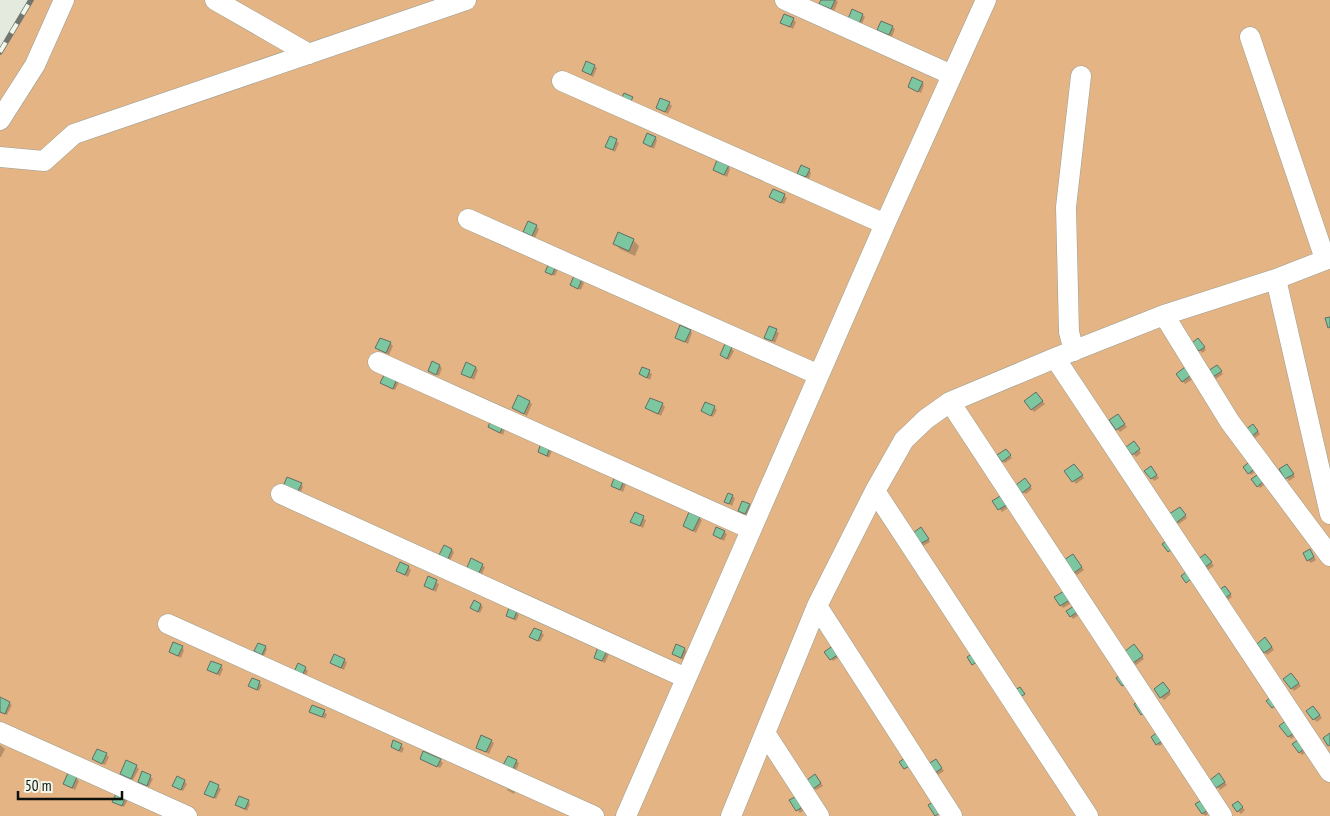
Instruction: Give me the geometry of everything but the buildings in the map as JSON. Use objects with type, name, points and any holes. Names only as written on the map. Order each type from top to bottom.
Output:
[{"type":"lane","points":[[0,120],[35,65],[64,0]]},
{"type":"lane","points":[[215,0],[309,54]]},
{"type":"lane","points":[[785,0],[952,75]]},
{"type":"lane","points":[[626,816],[885,224],[986,0]]},
{"type":"lane","points":[[0,157],[44,161],[74,134],[309,54],[455,1]]},
{"type":"lane","points":[[731,816],[817,606],[875,491],[904,440],[926,419],[950,402],[1054,358],[1164,315],[1276,279],[1328,258],[1250,37]]},
{"type":"lane","points":[[1074,351],[1069,332],[1066,207],[1081,76]]},
{"type":"lane","points":[[562,81],[885,224]]},
{"type":"lane","points":[[468,219],[819,375]]},
{"type":"lane","points":[[1276,279],[1330,514]]},
{"type":"lane","points":[[1164,315],[1230,422],[1330,556]]},
{"type":"lane","points":[[1054,358],[1330,772]]},
{"type":"lane","points":[[378,362],[752,528]]},
{"type":"lane","points":[[950,402],[1222,816]]},
{"type":"lane","points":[[875,491],[1088,816]]},
{"type":"lane","points":[[281,494],[686,678]]},
{"type":"lane","points":[[817,606],[952,816]]},
{"type":"lane","points":[[168,624],[594,816]]},
{"type":"lane","points":[[0,732],[188,816]]},
{"type":"lane","points":[[765,733],[819,816]]},
{"type":"shaded area","points":[[31,0],[1330,0],[1330,816],[0,816],[0,52]]},
{"type":"railway","points":[[0,52],[31,0]]}]
